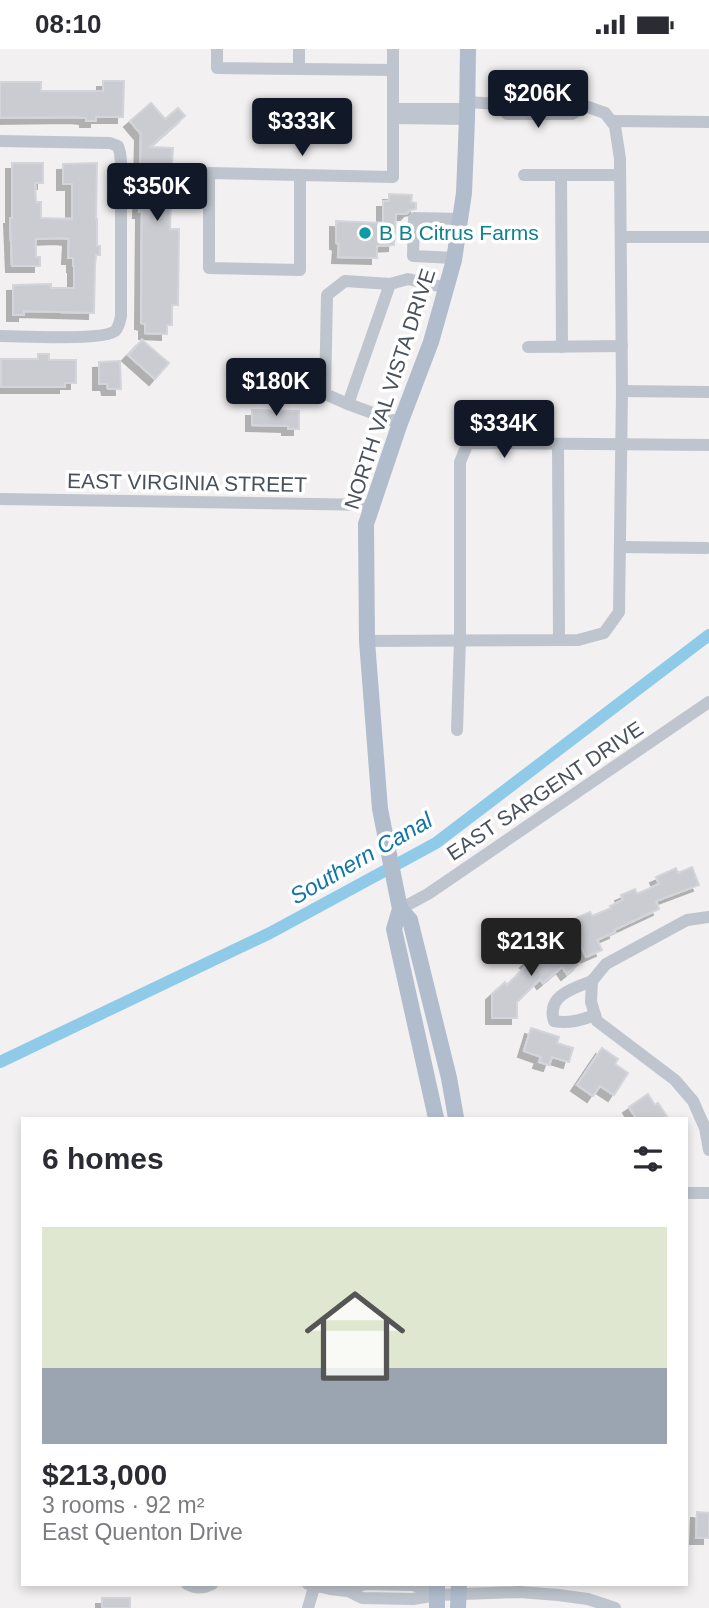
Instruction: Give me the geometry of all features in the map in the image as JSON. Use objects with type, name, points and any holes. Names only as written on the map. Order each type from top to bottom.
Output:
[{"type":"main road","name":"NORTH VAL VISTA DRIVE","points":[[436,1117],[394,929],[400,909],[380,809],[367,641],[366,524],[431,342],[455,258],[464,193],[468,49]]},
{"type":"main road","name":"NORTH VAL VISTA DRIVE","points":[[400,909],[410,919],[449,1078],[456,1117]]},
{"type":"street","points":[[217,49],[217,68],[393,70]]},
{"type":"street","points":[[299,49],[299,68]]},
{"type":"street","points":[[300,175],[300,270],[209,268],[209,173],[393,177],[393,49]]},
{"type":"street","points":[[367,641],[578,640],[604,633],[619,612],[622,237],[620,159],[615,126],[605,113],[584,106],[573,96],[549,91],[506,95],[498,104],[467,110],[393,113]]},
{"type":"street","points":[[549,91],[556,113]]},
{"type":"street","points":[[498,104],[507,114],[572,114],[584,106]]},
{"type":"street","points":[[612,121],[709,122]]},
{"type":"street","points":[[0,141],[110,143],[118,146],[121,162],[121,316],[116,330],[100,336],[0,335]]},
{"type":"street","points":[[524,175],[620,176]]},
{"type":"street","points":[[561,175],[562,347]]},
{"type":"street","points":[[455,258],[413,256],[414,218],[461,219]]},
{"type":"street","points":[[622,237],[709,237]]},
{"type":"street","points":[[400,423],[325,394],[327,295],[345,282],[390,284],[408,279],[447,288]]},
{"type":"street","points":[[348,404],[390,284]]},
{"type":"street","points":[[528,347],[622,347]]},
{"type":"street","points":[[622,391],[709,392]]},
{"type":"street","points":[[457,730],[460,462],[468,443],[709,445]]},
{"type":"street","points":[[558,443],[559,640]]},
{"type":"street","name":"EAST VIRGINIA STREET","points":[[0,499],[374,505]]},
{"type":"street","points":[[620,547],[706,548]]},
{"type":"street","name":"EAST SARGENT DRIVE","points":[[400,909],[428,894],[709,702]]},
{"type":"street","points":[[595,1015],[562,1023],[554,1021],[551,1014],[552,1007],[564,994],[592,981],[606,964],[687,919],[709,917]]},
{"type":"street","points":[[592,981],[591,1002],[597,1021],[675,1080],[693,1101],[705,1128],[709,1150]]},
{"type":"street","points":[[688,1193],[709,1193]]},
{"type":"street","points":[[308,1608],[313,1586]]},
{"type":"street","points":[[319,1586],[348,1591],[362,1598],[413,1599],[520,1592],[588,1599],[615,1608]]},
{"type":"building","points":[[103,81],[124,81],[123,117],[96,117],[96,121],[75,117],[0,118],[0,82],[41,82],[41,91],[103,91]]},
{"type":"building","points":[[151,103],[165,119],[178,108],[185,116],[150,147],[173,148],[169,202],[170,229],[179,229],[178,305],[172,305],[172,325],[167,325],[167,334],[145,333],[145,324],[141,323],[141,134],[130,121]]},
{"type":"building","points":[[12,163],[43,163],[43,183],[35,183],[36,202],[41,202],[41,218],[72,219],[72,184],[63,184],[63,164],[97,163],[96,219],[100,255],[96,255],[94,313],[24,311],[24,315],[13,315],[13,285],[51,284],[51,288],[74,288],[74,266],[73,258],[68,258],[69,239],[61,238],[36,239],[36,257],[40,257],[40,266],[12,266]]},
{"type":"building","name":"B B Citrus Farms","points":[[389,194],[412,195],[411,202],[416,203],[416,209],[406,214],[396,214],[394,245],[377,246],[377,258],[338,257],[336,221],[383,223],[383,201],[389,201]]},
{"type":"building","points":[[142,340],[169,363],[155,379],[128,355]]},
{"type":"building","points":[[38,354],[49,354],[49,360],[76,360],[76,383],[65,383],[65,387],[1,387],[1,359],[38,359]]},
{"type":"building","points":[[120,361],[121,389],[108,389],[107,384],[99,384],[99,362]]},
{"type":"building","points":[[252,410],[299,411],[299,429],[252,425]]},
{"type":"building","points":[[692,867],[699,885],[656,901],[659,909],[597,940],[602,950],[586,957],[572,927],[579,924],[576,918],[590,912],[592,916],[611,908],[610,906],[623,900],[621,895],[635,889],[637,894],[659,884],[656,877],[676,868],[678,873]]},
{"type":"building","points":[[556,937],[579,964],[567,974],[562,967],[543,983],[540,979],[517,1002],[517,1018],[492,1018],[492,994],[505,982],[507,985],[528,964],[526,962]]},
{"type":"building","points":[[531,1028],[559,1037],[557,1043],[573,1048],[569,1062],[552,1057],[549,1065],[539,1062],[541,1057],[524,1051]]},
{"type":"building","points":[[602,1048],[618,1059],[615,1064],[628,1073],[614,1095],[600,1086],[593,1096],[577,1085]]},
{"type":"building","points":[[648,1094],[667,1117],[635,1117],[629,1107]]},
{"type":"building","points":[[697,1512],[709,1513],[709,1538],[696,1538]]},
{"type":"building","points":[[102,1598],[130,1598],[130,1608],[102,1608]]},
{"type":"waterway","name":"Southern Canal","points":[[0,1062],[270,933],[436,843],[709,635]]},
{"type":"place","name":"B B Citrus Farms","points":[[365,233]]}]
